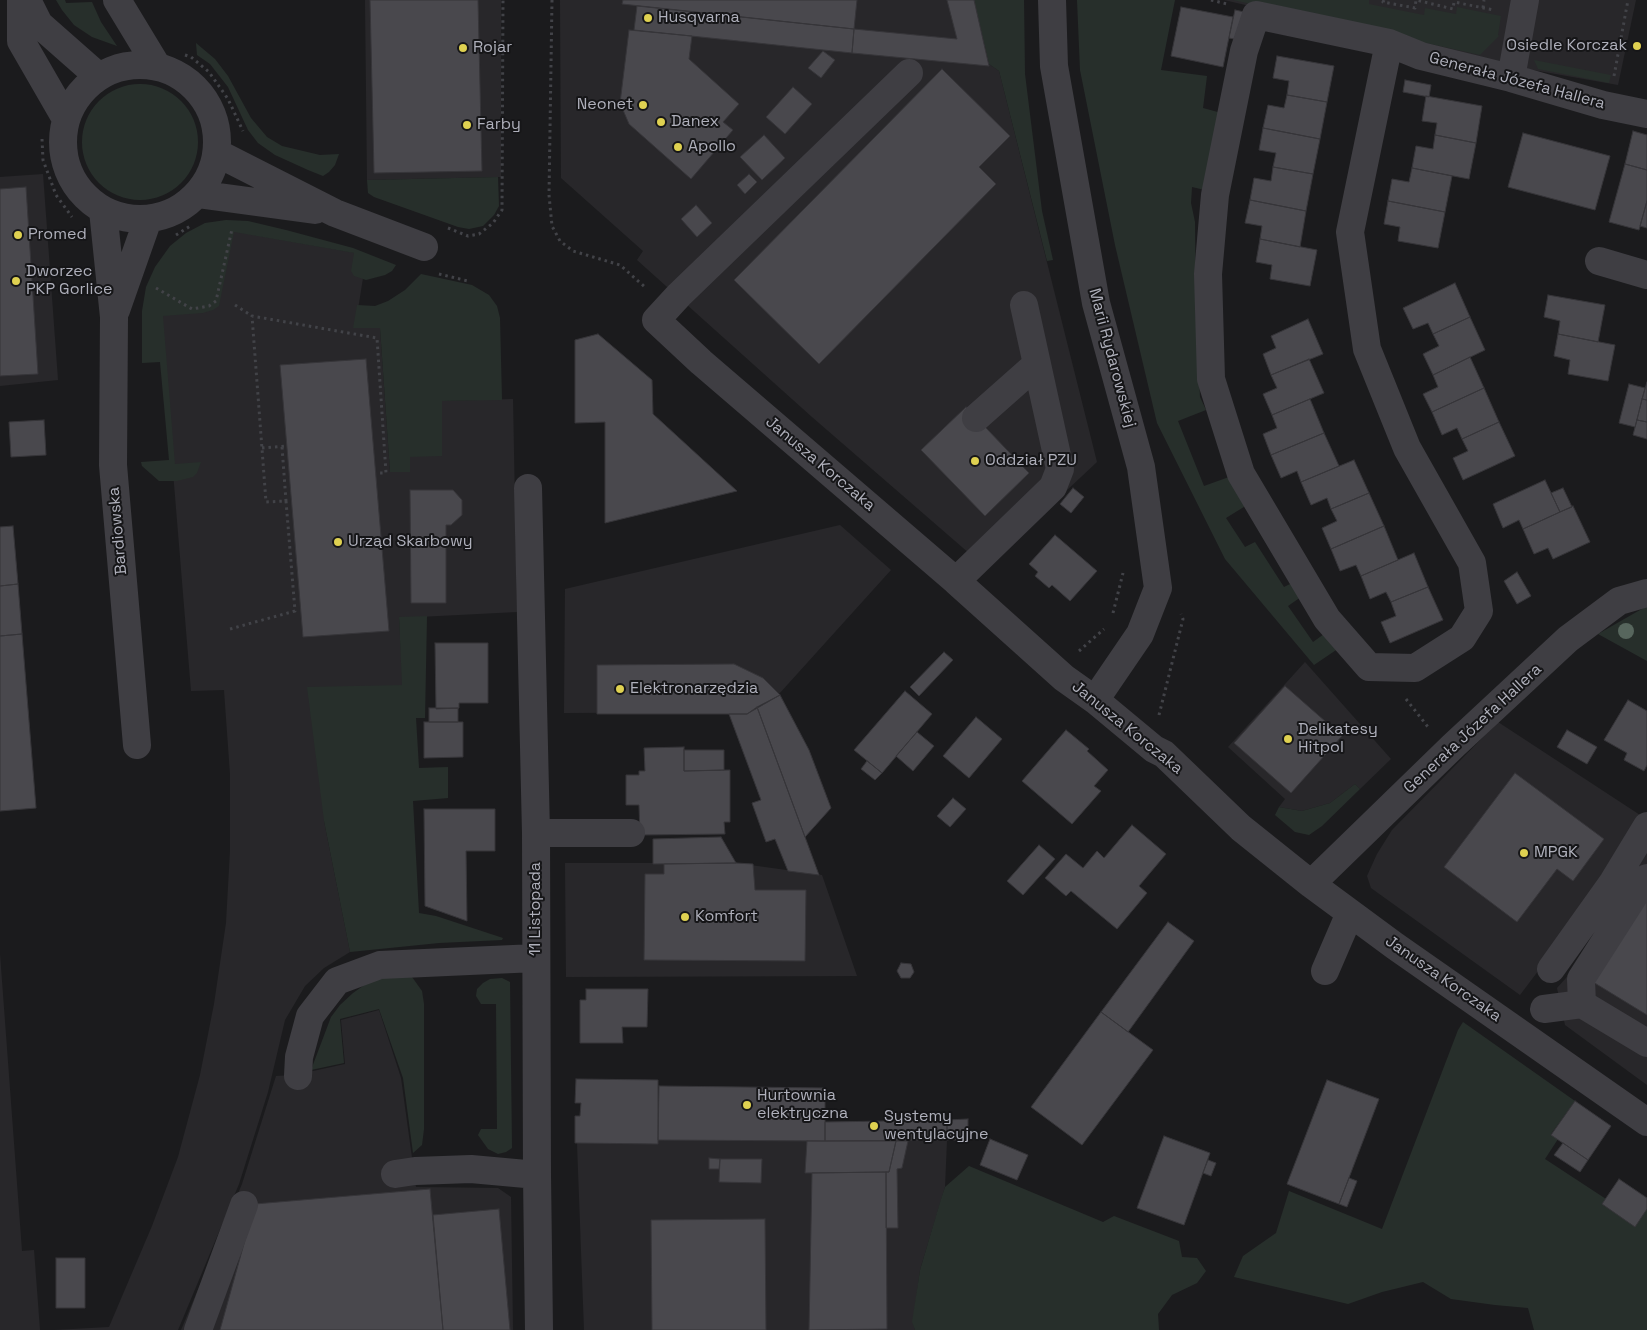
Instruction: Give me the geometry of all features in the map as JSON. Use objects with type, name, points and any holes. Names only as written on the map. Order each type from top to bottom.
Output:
[{"type":"street","points":[[21,0],[21,41],[66,119]]},
{"type":"street","points":[[27,0],[39,24],[98,76]]},
{"type":"street","points":[[117,0],[156,66]]},
{"type":"street","name":"Marii Rydarowskiej","points":[[1052,0],[1054,66],[1096,303],[1141,467],[1158,588],[1140,634],[1095,700]]},
{"type":"street","points":[[1511,78],[1525,0]]},
{"type":"street","name":"Generała Józefa Hallera","points":[[1389,44],[1350,232],[1367,349],[1407,448],[1472,563],[1479,610],[1462,638],[1415,668],[1369,667],[1327,619],[1241,474],[1211,379],[1208,274],[1215,195],[1242,59],[1257,13],[1389,44],[1421,56],[1511,78],[1603,105],[1647,114]]},
{"type":"street","points":[[126,65],[156,66],[178,74],[197,88],[210,107],[217,130],[217,153],[210,175],[197,194],[175,211],[148,219],[125,218],[103,210],[82,194],[68,171],[62,145],[66,119],[78,94],[98,76],[126,65]]},
{"type":"street","points":[[662,313],[909,73]]},
{"type":"street","points":[[217,153],[335,213],[424,247]]},
{"type":"street","points":[[197,194],[335,213]]},
{"type":"street","name":"Bardiowska","points":[[103,210],[114,316],[112,465],[137,744]]},
{"type":"street","name":"Bardiowska","points":[[114,316],[148,219]]},
{"type":"street","points":[[1600,261],[1647,275]]},
{"type":"street","points":[[956,581],[1053,486],[1060,469],[1024,305]]},
{"type":"street","name":"Janusza Korczaka","points":[[662,313],[700,362],[956,581],[1064,678],[1095,700],[1145,742],[1164,754],[1241,828],[1311,884],[1395,946],[1647,1122]]},
{"type":"street","points":[[976,418],[1037,364]]},
{"type":"street","name":"11 Listopada","points":[[528,488],[536,833],[537,1175],[540,1330]]},
{"type":"street","name":"Generała Józefa Hallera","points":[[1311,884],[1453,746],[1568,639],[1620,601],[1647,593]]},
{"type":"street","points":[[1551,969],[1613,882],[1647,826]]},
{"type":"street","points":[[536,833],[631,834]]},
{"type":"street","points":[[1582,1004],[1581,980],[1644,879],[1647,878]]},
{"type":"street","points":[[1325,970],[1350,913]]},
{"type":"street","points":[[298,1076],[299,1057],[310,1016],[337,981],[380,965],[536,958]]},
{"type":"street","points":[[1544,1009],[1582,1004],[1647,1043]]},
{"type":"street","points":[[395,1174],[415,1171],[471,1169],[537,1175]]},
{"type":"street","points":[[198,1330],[244,1205]]},
{"type":"path","points":[[442,226],[468,236],[479,234],[493,223],[502,210],[504,0]]},
{"type":"path","points":[[552,0],[549,195],[552,226],[560,241],[573,251],[620,265],[662,313]]},
{"type":"path","points":[[1384,0],[1384,2],[1415,8],[1416,0],[1453,8],[1454,2],[1483,8],[1484,0]]},
{"type":"path","points":[[1613,83],[1619,39],[1628,0]]},
{"type":"path","points":[[183,54],[191,57],[209,72],[228,99],[244,134]]},
{"type":"path","points":[[42,132],[43,160],[56,195],[74,220]]},
{"type":"path","points":[[174,236],[195,224]]},
{"type":"path","points":[[154,288],[192,309],[209,306],[216,301],[231,230],[236,225]]},
{"type":"path","points":[[434,273],[468,281]]},
{"type":"path","points":[[235,305],[252,316],[377,338],[386,473],[376,473]]},
{"type":"path","points":[[252,316],[266,502],[286,501]]},
{"type":"path","points":[[262,448],[287,446]]},
{"type":"path","points":[[230,629],[295,611],[282,447]]},
{"type":"shaded area","points":[[56,0],[65,0],[66,3],[92,2],[101,22],[117,46],[92,37],[74,25]]},
{"type":"shaded area","points":[[365,0],[501,0],[501,177],[367,180]]},
{"type":"shaded area","points":[[560,0],[974,0],[989,64],[999,71],[1097,462],[985,567],[812,417],[637,260],[643,251],[561,178]]},
{"type":"shaded area","points":[[974,0],[1024,0],[1025,74],[1042,211],[1053,260],[1047,261],[999,71],[989,64]]},
{"type":"shaded area","points":[[1077,0],[1175,0],[1161,70],[1207,76],[1203,108],[1225,114],[1209,191],[1192,187],[1191,203],[1195,222],[1196,320],[1200,397],[1206,410],[1178,421],[1204,486],[1229,477],[1247,505],[1226,518],[1245,547],[1255,542],[1284,587],[1300,579],[1308,592],[1288,606],[1313,642],[1331,629],[1342,646],[1314,665],[1225,559],[1157,423],[1115,245],[1080,70]]},
{"type":"shaded area","points":[[1224,0],[1636,0],[1618,85],[1499,64]]},
{"type":"shaded area","points":[[1233,0],[1369,0],[1369,4],[1424,15],[1425,8],[1456,14],[1457,7],[1501,16],[1499,36],[1480,55]]},
{"type":"shaded area","points":[[196,43],[215,59],[228,76],[251,118],[267,137],[282,146],[320,155],[339,154],[335,165],[329,172],[323,176],[308,170],[275,155],[258,143],[248,130],[228,87],[210,64],[197,55]]},
{"type":"shaded area","points":[[1534,60],[1611,75],[1609,83],[1538,69]]},
{"type":"shaded area","points":[[140,84],[162,88],[181,101],[194,120],[198,142],[194,164],[181,183],[162,196],[140,200],[118,196],[99,183],[86,164],[82,142],[86,120],[99,101],[118,88]]},
{"type":"shaded area","points":[[43,174],[58,380],[0,386],[0,177]]},
{"type":"shaded area","points":[[498,177],[499,206],[494,215],[483,226],[469,229],[458,227],[374,197],[368,193],[367,180]]},
{"type":"shaded area","points":[[226,220],[248,221],[286,230],[353,248],[396,265],[392,271],[385,275],[366,280],[354,276],[351,271],[354,253],[234,232],[219,306],[203,313],[163,316],[175,464],[201,462],[197,473],[193,477],[177,481],[159,481],[142,466],[141,462],[169,460],[160,362],[142,363],[142,311],[146,287],[155,267],[170,246],[186,233],[205,223]]},
{"type":"shaded area","points":[[232,231],[356,253],[363,278],[355,328],[380,328],[390,472],[410,457],[442,401],[513,399],[517,612],[399,618],[403,685],[324,821],[350,952],[324,968],[305,986],[285,1020],[268,1092],[239,1184],[178,1330],[54,1330],[109,1327],[152,1226],[178,1157],[200,1075],[214,1004],[226,923],[230,851],[230,774],[224,690],[191,691],[160,313]]},
{"type":"shaded area","points":[[421,274],[472,285],[489,295],[497,306],[500,318],[502,400],[442,401],[442,456],[410,457],[410,472],[390,472],[380,328],[353,328],[357,305],[375,306],[388,301],[405,290]]},
{"type":"shaded area","points":[[840,525],[891,570],[779,694],[747,712],[564,713],[565,589]]},
{"type":"shaded area","points":[[1647,606],[1647,661],[1598,634]]},
{"type":"shaded area","points":[[427,616],[425,718],[416,718],[419,768],[448,767],[448,798],[413,801],[419,913],[436,916],[503,938],[502,940],[439,943],[350,952],[324,821],[307,687],[402,685],[399,617]]},
{"type":"shaded area","points":[[1305,662],[1391,759],[1360,789],[1355,784],[1330,803],[1302,811],[1279,807],[1285,799],[1228,747]]},
{"type":"shaded area","points":[[1498,722],[1640,815],[1563,938],[1520,995],[1371,888],[1367,876],[1377,854],[1392,830]]},
{"type":"shaded area","points":[[1355,784],[1360,789],[1322,826],[1309,835],[1295,832],[1275,815],[1279,807],[1302,811],[1330,803]]},
{"type":"shaded area","points":[[1647,847],[1647,1085],[1565,1025],[1557,988],[1566,978]]},
{"type":"shaded area","points":[[565,863],[736,863],[822,875],[857,976],[566,977]]},
{"type":"shaded area","points":[[0,954],[22,1251],[34,1250],[40,1330],[0,1330]]},
{"type":"shaded area","points":[[392,976],[412,977],[422,991],[424,1004],[424,1129],[422,1145],[413,1153],[403,1078],[379,1009],[340,1019],[344,1063],[311,1070],[331,1017],[340,1005],[370,981]]},
{"type":"shaded area","points":[[502,978],[510,982],[512,1148],[498,1154],[488,1149],[478,1135],[481,1129],[497,1129],[496,1004],[481,1004],[476,996],[477,989],[483,983],[490,979]]},
{"type":"shaded area","points":[[379,1010],[401,1078],[416,1187],[498,1188],[511,1197],[513,1330],[181,1330],[242,1184],[276,1076],[295,1075],[345,1064],[341,1020]]},
{"type":"shaded area","points":[[1463,1022],[1575,1101],[1551,1134],[1558,1139],[1545,1159],[1606,1199],[1602,1204],[1635,1227],[1647,1209],[1647,1330],[1534,1330],[1528,1308],[1451,1299],[1423,1282],[1382,1292],[1348,1304],[1234,1277],[1243,1256],[1276,1233],[1289,1191],[1382,1229],[1458,1030]]},
{"type":"shaded area","points":[[658,1140],[947,1140],[945,1187],[920,1270],[913,1322],[915,1330],[584,1330],[577,1143],[657,1144]]},
{"type":"shaded area","points":[[969,1166],[1103,1222],[1114,1216],[1179,1241],[1182,1257],[1197,1258],[1206,1271],[1197,1283],[1172,1295],[1158,1314],[1159,1330],[915,1330],[912,1322],[920,1270],[941,1199],[945,1187]]},
{"type":"building","points":[[370,0],[478,0],[482,171],[374,173]]},
{"type":"building","points":[[623,0],[857,0],[854,29],[622,4]]},
{"type":"building","points":[[947,0],[974,0],[989,66],[852,53],[854,29],[957,39]]},
{"type":"building","points":[[637,6],[854,29],[852,53],[634,30]]},
{"type":"building","points":[[1181,7],[1233,17],[1223,67],[1171,56]]},
{"type":"building","points":[[1235,10],[1249,13],[1244,41],[1229,38]]},
{"type":"building","points":[[629,30],[692,36],[689,59],[739,104],[723,122],[733,130],[691,179],[629,124],[620,103]]},
{"type":"building","points":[[823,51],[835,60],[821,78],[808,68]]},
{"type":"building","points":[[1277,56],[1334,66],[1327,102],[1287,95],[1289,81],[1273,78]]},
{"type":"building","points":[[942,69],[1010,136],[979,167],[996,184],[819,364],[734,280]]},
{"type":"building","points":[[1405,80],[1431,85],[1429,97],[1403,92]]},
{"type":"building","points":[[793,87],[812,104],[785,134],[766,117]]},
{"type":"building","points":[[1287,95],[1327,102],[1320,139],[1263,128],[1268,105],[1284,108]]},
{"type":"building","points":[[1426,96],[1482,106],[1476,143],[1435,135],[1437,123],[1422,121]]},
{"type":"building","points":[[1263,128],[1320,139],[1313,174],[1273,167],[1276,153],[1259,150]]},
{"type":"building","points":[[1633,131],[1647,135],[1647,170],[1625,164]]},
{"type":"building","points":[[1523,133],[1610,156],[1595,210],[1508,187]]},
{"type":"building","points":[[764,135],[785,158],[762,180],[740,157]]},
{"type":"building","points":[[1435,135],[1476,143],[1469,179],[1412,168],[1416,146],[1433,149]]},
{"type":"building","points":[[1625,164],[1647,170],[1647,201],[1639,230],[1609,222]]},
{"type":"building","points":[[1273,167],[1313,174],[1306,211],[1250,200],[1254,178],[1271,181]]},
{"type":"building","points":[[1412,168],[1452,176],[1445,212],[1388,201],[1392,179],[1409,182]]},
{"type":"building","points":[[749,174],[757,182],[745,194],[737,185]]},
{"type":"building","name":"Dworzec PKP Gorlice","points":[[26,187],[38,374],[0,376],[0,189]]},
{"type":"building","points":[[1250,200],[1306,211],[1300,247],[1260,239],[1262,226],[1245,223]]},
{"type":"building","points":[[1388,201],[1445,212],[1438,248],[1398,241],[1400,227],[1384,224]]},
{"type":"building","points":[[1647,201],[1647,228],[1640,226]]},
{"type":"building","points":[[696,205],[712,223],[697,237],[681,219]]},
{"type":"building","points":[[1260,239],[1317,250],[1310,286],[1270,279],[1272,265],[1256,262]]},
{"type":"building","points":[[1455,283],[1470,317],[1433,334],[1428,323],[1413,329],[1403,308]]},
{"type":"building","points":[[1548,295],[1605,305],[1598,342],[1558,334],[1560,321],[1544,317]]},
{"type":"building","points":[[1470,317],[1485,350],[1433,375],[1423,354],[1439,346],[1433,334]]},
{"type":"building","points":[[1308,319],[1323,354],[1271,375],[1263,354],[1276,348],[1271,336]]},
{"type":"building","points":[[598,334],[652,380],[653,414],[737,491],[605,523],[605,422],[575,423],[575,340]]},
{"type":"building","points":[[1558,334],[1615,345],[1608,381],[1568,374],[1570,360],[1554,356]]},
{"type":"building","points":[[1470,357],[1484,388],[1432,412],[1423,394],[1438,387],[1433,375]]},
{"type":"building","name":"Urząd Skarbowy","points":[[366,359],[389,631],[303,637],[280,365]]},
{"type":"building","points":[[1309,359],[1324,393],[1272,415],[1263,394],[1277,388],[1271,375]]},
{"type":"building","points":[[1647,382],[1647,400],[1642,399]]},
{"type":"building","points":[[1629,384],[1645,388],[1635,427],[1619,423]]},
{"type":"building","points":[[1484,388],[1499,422],[1462,439],[1457,428],[1442,435],[1432,412]]},
{"type":"building","points":[[1310,399],[1324,433],[1271,455],[1263,434],[1277,428],[1272,415]]},
{"type":"building","points":[[1642,399],[1647,400],[1647,422],[1637,420]]},
{"type":"building","name":"Oddział PZU","points":[[966,407],[1029,473],[985,516],[921,450]]},
{"type":"building","points":[[44,420],[46,455],[11,457],[9,422]]},
{"type":"building","points":[[1637,420],[1647,422],[1647,439],[1633,435]]},
{"type":"building","points":[[1499,422],[1515,456],[1463,480],[1453,458],[1468,451],[1462,439]]},
{"type":"building","points":[[1324,433],[1339,466],[1301,482],[1297,471],[1281,478],[1271,455]]},
{"type":"building","points":[[1354,460],[1369,493],[1331,509],[1327,498],[1311,505],[1301,482]]},
{"type":"building","points":[[1545,480],[1560,512],[1523,529],[1519,520],[1503,528],[1493,504]]},
{"type":"building","points":[[1073,488],[1084,497],[1071,513],[1060,504]]},
{"type":"building","points":[[1563,488],[1572,507],[1560,512],[1551,493]]},
{"type":"building","points":[[410,490],[453,490],[462,500],[462,515],[451,525],[446,525],[446,603],[411,603]]},
{"type":"building","points":[[1369,493],[1384,526],[1331,549],[1322,528],[1337,521],[1331,509]]},
{"type":"building","points":[[1573,506],[1590,542],[1553,559],[1548,548],[1534,554],[1523,529]]},
{"type":"building","points":[[13,526],[18,584],[0,586],[0,527]]},
{"type":"building","points":[[1384,526],[1398,560],[1361,576],[1356,565],[1340,571],[1331,549]]},
{"type":"building","points":[[1055,535],[1097,571],[1070,601],[1052,585],[1049,588],[1035,576],[1038,572],[1029,564]]},
{"type":"building","points":[[1414,553],[1428,587],[1391,602],[1386,592],[1370,599],[1361,576]]},
{"type":"building","points":[[1517,572],[1531,596],[1517,604],[1504,581]]},
{"type":"building","points":[[18,584],[22,634],[0,636],[0,586]]},
{"type":"building","points":[[1428,587],[1443,620],[1390,643],[1381,622],[1396,616],[1391,602]]},
{"type":"building","points":[[22,634],[36,808],[0,811],[0,636]]},
{"type":"building","points":[[435,643],[488,643],[488,703],[459,703],[459,708],[436,709]]},
{"type":"building","points":[[944,652],[953,660],[919,696],[910,687]]},
{"type":"building","points":[[734,664],[763,678],[780,695],[747,714],[597,714],[597,665]]},
{"type":"building","name":"Delikatesy Hitpol","points":[[1285,686],[1342,736],[1291,793],[1234,743]]},
{"type":"building","points":[[905,691],[932,714],[882,773],[854,750]]},
{"type":"building","points":[[780,695],[809,750],[831,808],[805,837],[757,707]]},
{"type":"building","points":[[1628,700],[1647,711],[1647,765],[1644,771],[1624,760],[1627,753],[1604,740]]},
{"type":"building","points":[[757,707],[819,875],[788,871],[775,839],[766,842],[752,803],[761,800],[729,714],[747,714]]},
{"type":"building","points":[[429,708],[458,708],[458,722],[429,722]]},
{"type":"building","points":[[976,717],[1002,739],[969,778],[943,756]]},
{"type":"building","points":[[424,722],[463,722],[463,757],[424,758]]},
{"type":"building","points":[[1066,730],[1089,749],[1087,751],[1108,770],[1094,786],[1101,791],[1072,824],[1022,781]]},
{"type":"building","points":[[1567,730],[1597,747],[1587,764],[1557,747]]},
{"type":"building","points":[[917,732],[934,746],[913,771],[896,756]]},
{"type":"building","points":[[684,747],[684,771],[730,770],[730,822],[724,822],[725,834],[640,835],[639,805],[626,805],[626,775],[639,775],[639,771],[645,771],[644,748]]},
{"type":"building","points":[[684,750],[724,750],[724,770],[684,771]]},
{"type":"building","points":[[867,761],[882,773],[875,780],[861,769]]},
{"type":"building","name":"MPGK","points":[[1515,773],[1604,839],[1573,881],[1557,869],[1517,922],[1444,867]]},
{"type":"building","points":[[953,798],[966,809],[950,827],[937,816]]},
{"type":"building","points":[[424,809],[495,809],[495,851],[466,851],[467,921],[425,906]]},
{"type":"building","points":[[1132,825],[1166,854],[1139,886],[1147,893],[1117,929],[1071,891],[1066,896],[1045,878],[1066,854],[1083,868],[1097,851],[1104,858]]},
{"type":"building","points":[[721,837],[736,863],[653,864],[653,839]]},
{"type":"building","points":[[1039,845],[1055,859],[1023,895],[1007,881]]},
{"type":"building","points":[[664,864],[753,864],[755,890],[806,890],[805,961],[644,960],[645,874],[664,874]]},
{"type":"building","points":[[1647,896],[1647,1015],[1593,982]]},
{"type":"building","points":[[1168,922],[1194,941],[1128,1032],[1101,1012]]},
{"type":"building","points":[[901,963],[911,964],[914,972],[910,978],[901,978],[897,971]]},
{"type":"building","points":[[586,989],[648,989],[647,1027],[622,1027],[623,1043],[580,1043],[580,1000],[586,1000]]},
{"type":"building","points":[[1101,1012],[1153,1050],[1082,1145],[1031,1107]]},
{"type":"building","points":[[576,1079],[658,1080],[658,1144],[575,1143],[575,1116],[580,1116],[581,1103],[575,1103]]},
{"type":"building","points":[[1327,1080],[1379,1099],[1339,1204],[1287,1184]]},
{"type":"building","points":[[659,1086],[825,1088],[825,1141],[658,1140]]},
{"type":"building","points":[[1575,1101],[1611,1126],[1588,1160],[1551,1135]]},
{"type":"building","points":[[968,1119],[968,1140],[947,1140],[947,1120]]},
{"type":"building","points":[[947,1120],[947,1140],[825,1141],[825,1122]]},
{"type":"building","points":[[1164,1136],[1210,1153],[1184,1225],[1137,1208]]},
{"type":"building","points":[[990,1139],[1028,1155],[1017,1180],[980,1165]]},
{"type":"building","points":[[807,1141],[896,1141],[889,1172],[805,1173]]},
{"type":"building","points":[[896,1141],[908,1141],[902,1168],[897,1169],[898,1228],[886,1228],[886,1172],[889,1172]]},
{"type":"building","points":[[1563,1143],[1588,1160],[1580,1172],[1554,1155]]},
{"type":"building","points":[[709,1158],[720,1159],[719,1169],[709,1169]]},
{"type":"building","points":[[720,1159],[762,1159],[761,1183],[719,1182]]},
{"type":"building","points":[[1208,1160],[1216,1163],[1211,1176],[1203,1173]]},
{"type":"building","points":[[886,1172],[887,1329],[809,1330],[812,1173]]},
{"type":"building","points":[[1349,1178],[1357,1181],[1347,1207],[1339,1204]]},
{"type":"building","points":[[1619,1179],[1647,1198],[1647,1209],[1635,1227],[1602,1204]]},
{"type":"building","points":[[430,1189],[443,1330],[220,1330],[255,1204]]},
{"type":"building","points":[[499,1209],[510,1330],[443,1330],[433,1215]]},
{"type":"building","points":[[765,1219],[766,1330],[652,1330],[651,1220]]},
{"type":"building","points":[[56,1258],[85,1258],[85,1308],[56,1308]]},
{"type":"place","name":"Husqvarna","points":[[648,18]]},
{"type":"place","name":"Osiedle Korczak","points":[[1637,46]]},
{"type":"place","name":"Rojar","points":[[463,48]]},
{"type":"place","name":"Neonet","points":[[643,105]]},
{"type":"place","name":"Danex","points":[[661,122]]},
{"type":"place","name":"Farby","points":[[467,125]]},
{"type":"place","name":"Apollo","points":[[678,147]]},
{"type":"place","name":"Promed","points":[[18,235]]},
{"type":"place","name":"Dworzec PKP Gorlice","points":[[16,281]]},
{"type":"place","name":"Oddział PZU","points":[[975,461]]},
{"type":"place","name":"Urząd Skarbowy","points":[[338,542]]},
{"type":"place","name":"Elektronarzędzia","points":[[620,689]]},
{"type":"place","name":"Delikatesy Hitpol","points":[[1288,739]]},
{"type":"place","name":"MPGK","points":[[1524,853]]},
{"type":"place","name":"Komfort","points":[[685,917]]},
{"type":"place","name":"Hurtownia elektryczna","points":[[747,1105]]},
{"type":"place","name":"Systemy wentylacyjne","points":[[874,1126]]}]
